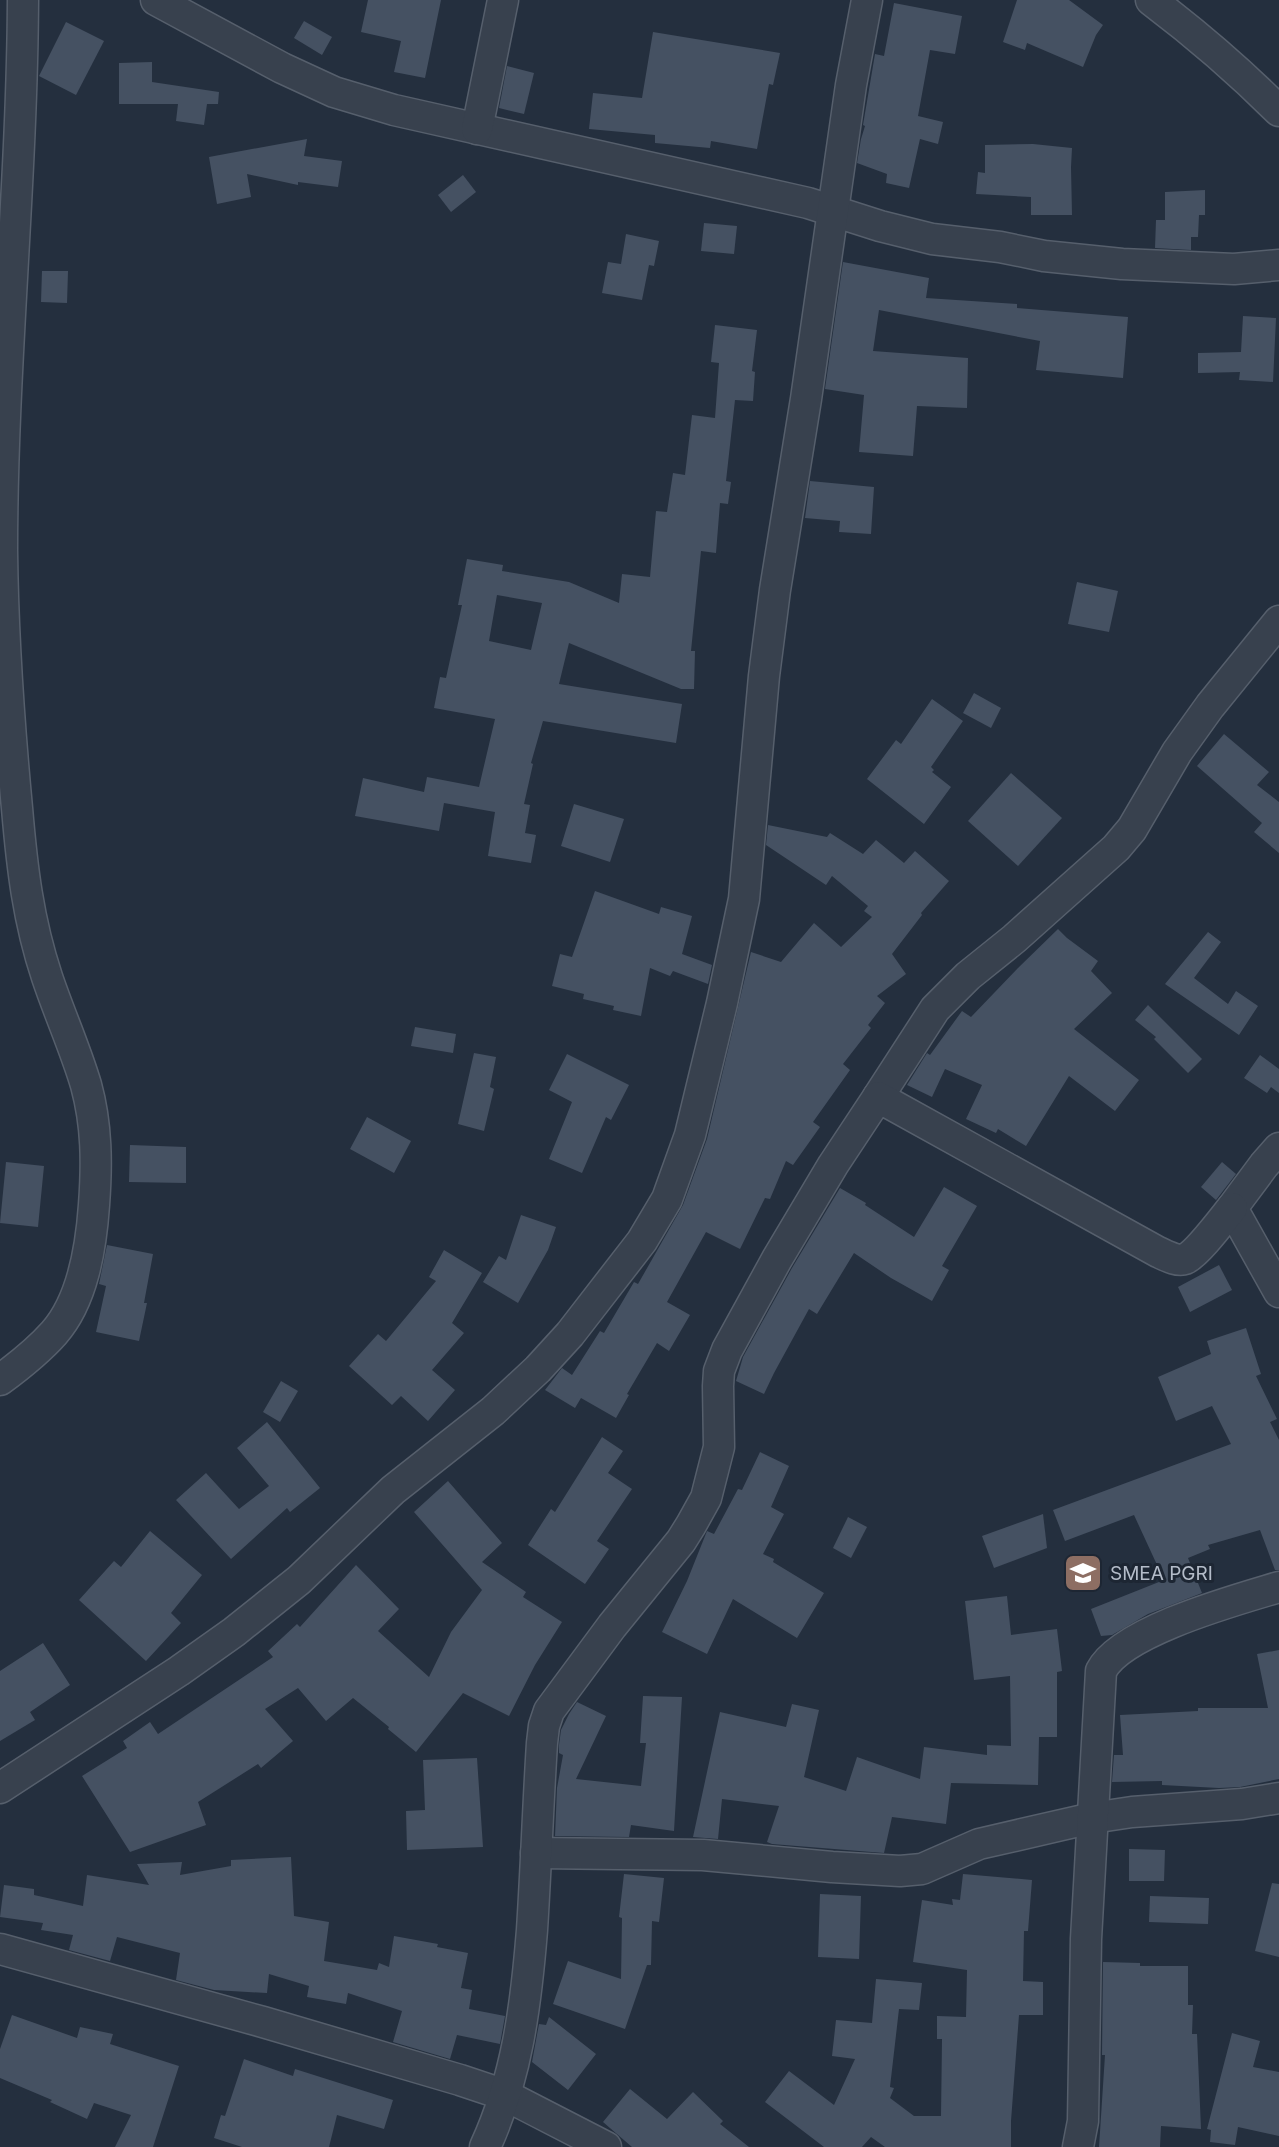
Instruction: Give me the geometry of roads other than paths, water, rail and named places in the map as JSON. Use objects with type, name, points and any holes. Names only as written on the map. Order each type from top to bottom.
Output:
[{"type":"street","points":[[0,1380],[56,1331],[75,1298],[86,1262],[94,1211],[97,1153],[85,1084],[46,975],[24,890],[9,712],[2,562],[23,72],[23,0]]},
{"type":"street","points":[[156,0],[282,68],[334,92],[394,110],[808,203],[880,226],[933,239],[1000,247],[1044,256],[1122,264],[1234,269],[1279,265]]},
{"type":"street","points":[[477,129],[503,0]]},
{"type":"street","points":[[0,1788],[234,1632],[299,1580],[393,1490],[492,1410],[538,1369],[570,1334],[642,1241],[667,1199],[690,1135],[725,992],[744,899],[764,676],[774,602],[832,211],[867,0]]},
{"type":"street","points":[[1151,0],[1199,37],[1279,111]]},
{"type":"street","points":[[485,2147],[505,2095],[526,1997],[544,1726],[549,1711],[612,1626],[681,1541],[706,1498],[719,1447],[719,1371],[727,1350],[833,1164],[935,1009],[968,976],[1014,939],[1116,848],[1132,829],[1177,752],[1203,715],[1279,621]]},
{"type":"street","points":[[877,1097],[1177,1260],[1185,1259],[1196,1251],[1279,1148]]},
{"type":"street","points":[[1232,1208],[1279,1292]]},
{"type":"street","points":[[1078,2147],[1083,2121],[1086,1938],[1101,1671],[1119,1651],[1158,1629],[1210,1608],[1279,1587]]},
{"type":"street","points":[[536,1853],[704,1855],[900,1871],[938,1863],[979,1844],[1091,1818],[1279,1798]]},
{"type":"street","points":[[0,1949],[357,2048],[505,2095],[606,2147]]},
{"type":"place","name":"SMEA PGRI","points":[[1083,1573]]}]
